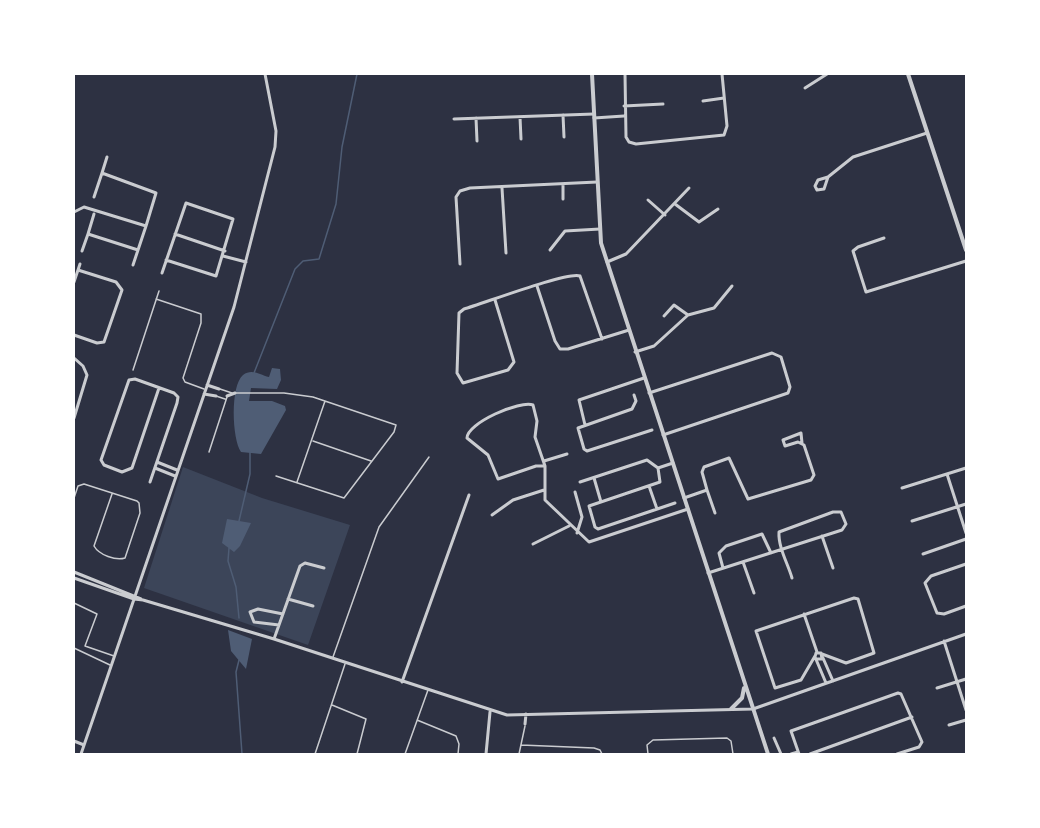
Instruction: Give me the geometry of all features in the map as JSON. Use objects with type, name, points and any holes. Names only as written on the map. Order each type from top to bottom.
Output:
[{"type":"street","points":[[81,754],[204,394],[246,262],[275,147],[276,131],[265,74]]},
{"type":"street","points":[[592,74],[600,229],[607,262],[768,754]]},
{"type":"street","points":[[625,74],[626,136],[628,142],[633,144],[720,136],[727,129],[722,74]]},
{"type":"street","points":[[806,88],[827,74]]},
{"type":"street","points":[[908,74],[965,240],[966,250]]},
{"type":"street","points":[[703,101],[724,98]]},
{"type":"street","points":[[624,106],[663,104]]},
{"type":"street","points":[[563,115],[564,136]]},
{"type":"street","points":[[454,119],[563,115],[624,116]]},
{"type":"street","points":[[520,117],[521,139]]},
{"type":"street","points":[[476,118],[477,141]]},
{"type":"street","points":[[828,177],[824,189],[817,190],[816,183],[828,177],[853,157],[927,133]]},
{"type":"street","points":[[94,197],[107,157]]},
{"type":"street","points":[[102,173],[155,191],[133,265]]},
{"type":"street","points":[[460,264],[457,194],[470,188],[597,182]]},
{"type":"street","points":[[563,184],[563,200]]},
{"type":"street","points":[[502,188],[506,253]]},
{"type":"street","points":[[607,262],[626,254],[689,188]]},
{"type":"street","points":[[648,200],[664,215]]},
{"type":"street","points":[[162,273],[166,260],[185,203],[233,219],[225,251],[215,276],[166,260]]},
{"type":"street","points":[[675,204],[699,222],[718,209]]},
{"type":"street","points":[[74,212],[84,207],[146,226]]},
{"type":"street","points":[[82,251],[94,214]]},
{"type":"street","points":[[550,250],[565,231],[600,229]]},
{"type":"street","points":[[88,234],[138,250]]},
{"type":"street","points":[[175,234],[225,251]]},
{"type":"street","points":[[884,238],[853,251],[866,292],[966,261]]},
{"type":"street","points":[[223,256],[246,262]]},
{"type":"street","points":[[74,282],[80,264]]},
{"type":"street","points":[[74,335],[97,343],[104,342],[122,290],[117,282],[78,270]]},
{"type":"street","points":[[495,300],[514,362],[508,370],[463,383],[457,371],[459,313],[495,300],[571,275],[580,276],[602,339]]},
{"type":"street","points":[[537,286],[559,348],[568,349],[629,330]]},
{"type":"street","points":[[635,352],[654,346],[688,315],[714,308],[732,286]]},
{"type":"street","points":[[664,316],[677,300]]},
{"type":"street","points":[[674,305],[688,315]]},
{"type":"street","points":[[649,393],[772,353],[781,357],[790,387],[788,393],[663,435]]},
{"type":"street","points":[[74,358],[83,366],[87,375],[74,418]]},
{"type":"street","points":[[585,425],[579,400],[645,378]]},
{"type":"street","points":[[150,482],[178,399],[176,394],[159,387],[135,379],[127,383],[102,456],[104,465],[122,472],[132,468],[159,387]]},
{"type":"street","points":[[206,387],[219,389]]},
{"type":"street","points":[[226,398],[234,393]]},
{"type":"street","points":[[204,394],[216,396]]},
{"type":"street","points":[[634,395],[636,401],[632,409],[577,429],[586,452],[652,430]]},
{"type":"street","points":[[545,466],[536,466],[498,479],[488,456],[468,438],[467,434],[470,428],[491,416],[529,403],[534,410],[536,437],[545,466],[545,500],[569,526],[592,542],[688,509]]},
{"type":"street","points":[[715,513],[702,468],[730,458],[748,499],[812,480],[814,475],[802,443],[801,433],[783,438],[785,446],[802,443]]},
{"type":"street","points":[[544,461],[567,454]]},
{"type":"street","points":[[580,482],[647,460],[658,468],[662,480],[588,507],[597,529],[675,503]]},
{"type":"street","points":[[157,462],[177,470]]},
{"type":"street","points":[[658,468],[673,463]]},
{"type":"street","points":[[155,468],[175,476]]},
{"type":"street","points":[[902,488],[966,468]]},
{"type":"street","points":[[947,474],[966,533]]},
{"type":"street","points":[[594,478],[601,502]]},
{"type":"street","points":[[649,486],[657,509]]},
{"type":"street","points":[[492,515],[513,500],[544,490]]},
{"type":"street","points":[[684,498],[707,490]]},
{"type":"street","points":[[575,492],[582,517],[577,532]]},
{"type":"street","points":[[402,682],[469,495]]},
{"type":"street","points":[[912,521],[966,504]]},
{"type":"street","points":[[708,573],[771,553],[783,549],[822,536],[846,527],[841,512],[832,512],[781,530],[778,534],[783,549],[792,578]]},
{"type":"street","points":[[533,544],[569,526]]},
{"type":"street","points":[[723,568],[719,555],[723,547],[762,534],[771,553]]},
{"type":"street","points":[[822,536],[833,568]]},
{"type":"street","points":[[923,554],[966,539]]},
{"type":"street","points":[[743,562],[754,593]]},
{"type":"street","points":[[274,639],[300,566],[305,563],[324,568]]},
{"type":"street","points":[[966,564],[931,576],[926,583],[937,613],[944,614],[966,606]]},
{"type":"street","points":[[74,572],[142,600],[274,639],[507,715],[753,709],[966,634]]},
{"type":"street","points":[[74,578],[135,597]]},
{"type":"street","points":[[854,598],[859,601],[874,653],[846,663],[822,655],[816,656],[801,680],[775,688],[756,636],[758,629],[804,614],[854,598]]},
{"type":"street","points":[[288,599],[313,606]]},
{"type":"street","points":[[279,625],[254,622],[250,614],[258,609],[283,614]]},
{"type":"street","points":[[804,614],[826,683]]},
{"type":"street","points":[[944,641],[966,710]]},
{"type":"street","points":[[816,656],[822,655]]},
{"type":"street","points":[[822,655],[833,681]]},
{"type":"street","points":[[937,688],[966,679]]},
{"type":"street","points":[[731,709],[742,698],[744,684]]},
{"type":"street","points":[[791,754],[798,753],[790,733],[793,729],[896,693],[901,694],[912,717],[921,745],[897,754]]},
{"type":"street","points":[[486,754],[490,711]]},
{"type":"street","points":[[525,724],[526,714]]},
{"type":"street","points":[[810,754],[912,717]]},
{"type":"street","points":[[949,725],[966,720]]},
{"type":"street","points":[[774,738],[781,754]]},
{"type":"street","points":[[74,741],[84,745]]},
{"type":"lane","points":[[132,370],[159,291]]},
{"type":"lane","points":[[156,299],[201,314],[201,323],[183,378],[185,382],[206,387]]},
{"type":"lane","points":[[219,389],[234,393],[284,393],[325,400],[392,423],[396,428],[343,498],[276,476]]},
{"type":"lane","points":[[209,452],[226,398],[216,396]]},
{"type":"lane","points":[[296,482],[325,400]]},
{"type":"lane","points":[[312,441],[372,461]]},
{"type":"lane","points":[[333,658],[378,527],[429,457]]},
{"type":"lane","points":[[74,498],[77,487],[82,484],[137,501],[141,507],[126,555],[121,560],[98,552],[94,546],[112,494]]},
{"type":"lane","points":[[74,603],[97,614],[85,646],[114,656]]},
{"type":"lane","points":[[74,648],[110,665]]},
{"type":"lane","points":[[315,754],[345,663]]},
{"type":"lane","points":[[405,754],[428,690]]},
{"type":"lane","points":[[331,705],[366,719],[357,754]]},
{"type":"lane","points":[[417,720],[456,736],[459,744],[458,754]]},
{"type":"lane","points":[[519,754],[525,724]]},
{"type":"lane","points":[[648,754],[647,745],[653,740],[727,738],[731,741],[733,754]]},
{"type":"lane","points":[[521,745],[594,748],[600,750],[602,754]]},
{"type":"shaded area","points":[[272,368],[280,369],[281,380],[277,389],[251,388],[249,401],[272,401],[285,406],[286,410],[261,454],[241,452],[234,425],[234,401],[239,381],[243,375],[250,372],[269,377]]},
{"type":"shaded area","points":[[183,467],[262,498],[350,525],[308,645],[144,588]]},
{"type":"shaded area","points":[[227,519],[251,523],[240,546],[234,552],[222,543]]},
{"type":"shaded area","points":[[228,630],[252,639],[246,669],[231,651]]},
{"type":"waterway","points":[[254,373],[295,269],[303,261],[319,259],[336,204],[342,147],[357,74]]},
{"type":"waterway","points":[[239,521],[250,474],[250,452]]},
{"type":"waterway","points":[[229,548],[228,561],[236,587],[239,618]]},
{"type":"waterway","points":[[239,660],[236,672],[242,754]]}]
